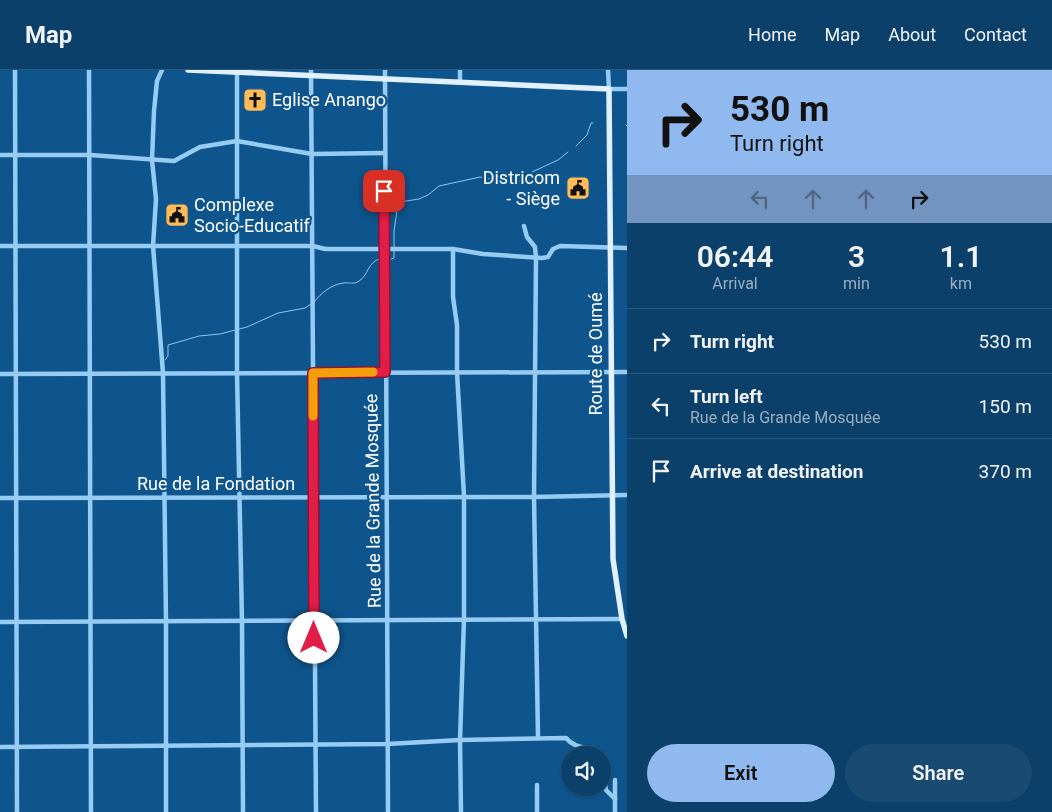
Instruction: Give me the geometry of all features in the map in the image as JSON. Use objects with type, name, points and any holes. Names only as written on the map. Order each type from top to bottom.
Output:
[{"type":"main road","points":[[188,70],[312,73],[385,79],[609,89]]},
{"type":"main road","name":"Route de Oumé","points":[[609,89],[613,559],[622,619],[627,636]]},
{"type":"street","points":[[15,70],[17,812]]},
{"type":"street","points":[[89,70],[91,812]]},
{"type":"street","points":[[162,70],[157,81],[154,111],[152,160],[156,199],[152,246],[163,373],[166,812]]},
{"type":"street","name":"Rue de la Grande Mosquée","points":[[385,70],[388,812]]},
{"type":"street","points":[[460,70],[460,82]]},
{"type":"street","name":"Route de Oumé","points":[[608,70],[609,89]]},
{"type":"street","points":[[237,71],[237,373],[242,621],[243,812]]},
{"type":"street","points":[[312,73],[316,812]]},
{"type":"street","points":[[609,89],[627,89]]},
{"type":"street","points":[[0,155],[90,155],[174,160],[200,147],[237,141],[312,154],[384,153]]},
{"type":"street","points":[[524,226],[527,237],[535,247],[536,258],[534,497],[538,737]]},
{"type":"street","points":[[0,246],[313,246],[325,248],[453,249],[482,254],[536,258],[548,257],[553,249],[560,246],[627,248]]},
{"type":"street","points":[[453,249],[453,297],[457,325],[457,372],[464,496],[464,619],[460,740],[461,812]]},
{"type":"street","points":[[0,374],[627,372]]},
{"type":"street","name":"Rue de la Fondation","points":[[0,498],[534,497],[627,495]]},
{"type":"street","points":[[0,622],[622,619]]},
{"type":"street","points":[[0,747],[387,744],[538,737],[566,738],[575,746]]},
{"type":"street","points":[[615,780],[615,812]]},
{"type":"street","points":[[537,812],[538,785]]},
{"type":"street","points":[[611,796],[615,800]]},
{"type":"waterway","points":[[576,146],[587,135],[591,123],[593,123]]},
{"type":"waterway","points":[[394,247],[394,231],[398,204],[400,202],[419,199],[428,195],[439,186],[480,177],[506,182],[526,181],[532,172],[558,160],[568,152]]},
{"type":"waterway","points":[[391,259],[394,258],[394,251]]},
{"type":"waterway","points":[[314,302],[323,292],[335,285],[359,281],[370,266],[380,259]]},
{"type":"waterway","points":[[165,360],[168,356],[168,345],[199,336],[220,334],[247,327],[278,313],[305,308],[311,304]]},
{"type":"slow traffic","points":[[313,416],[313,373],[373,372]]},
{"type":"place","name":"Eglise Anango","points":[[255,100]]},
{"type":"place","name":"Districom - Siège","points":[[578,188]]},
{"type":"place","name":"Complexe Socio-Educatif","points":[[177,215]]},
{"type":"route","points":[[314,638],[313,373],[385,372],[384,191]]}]
